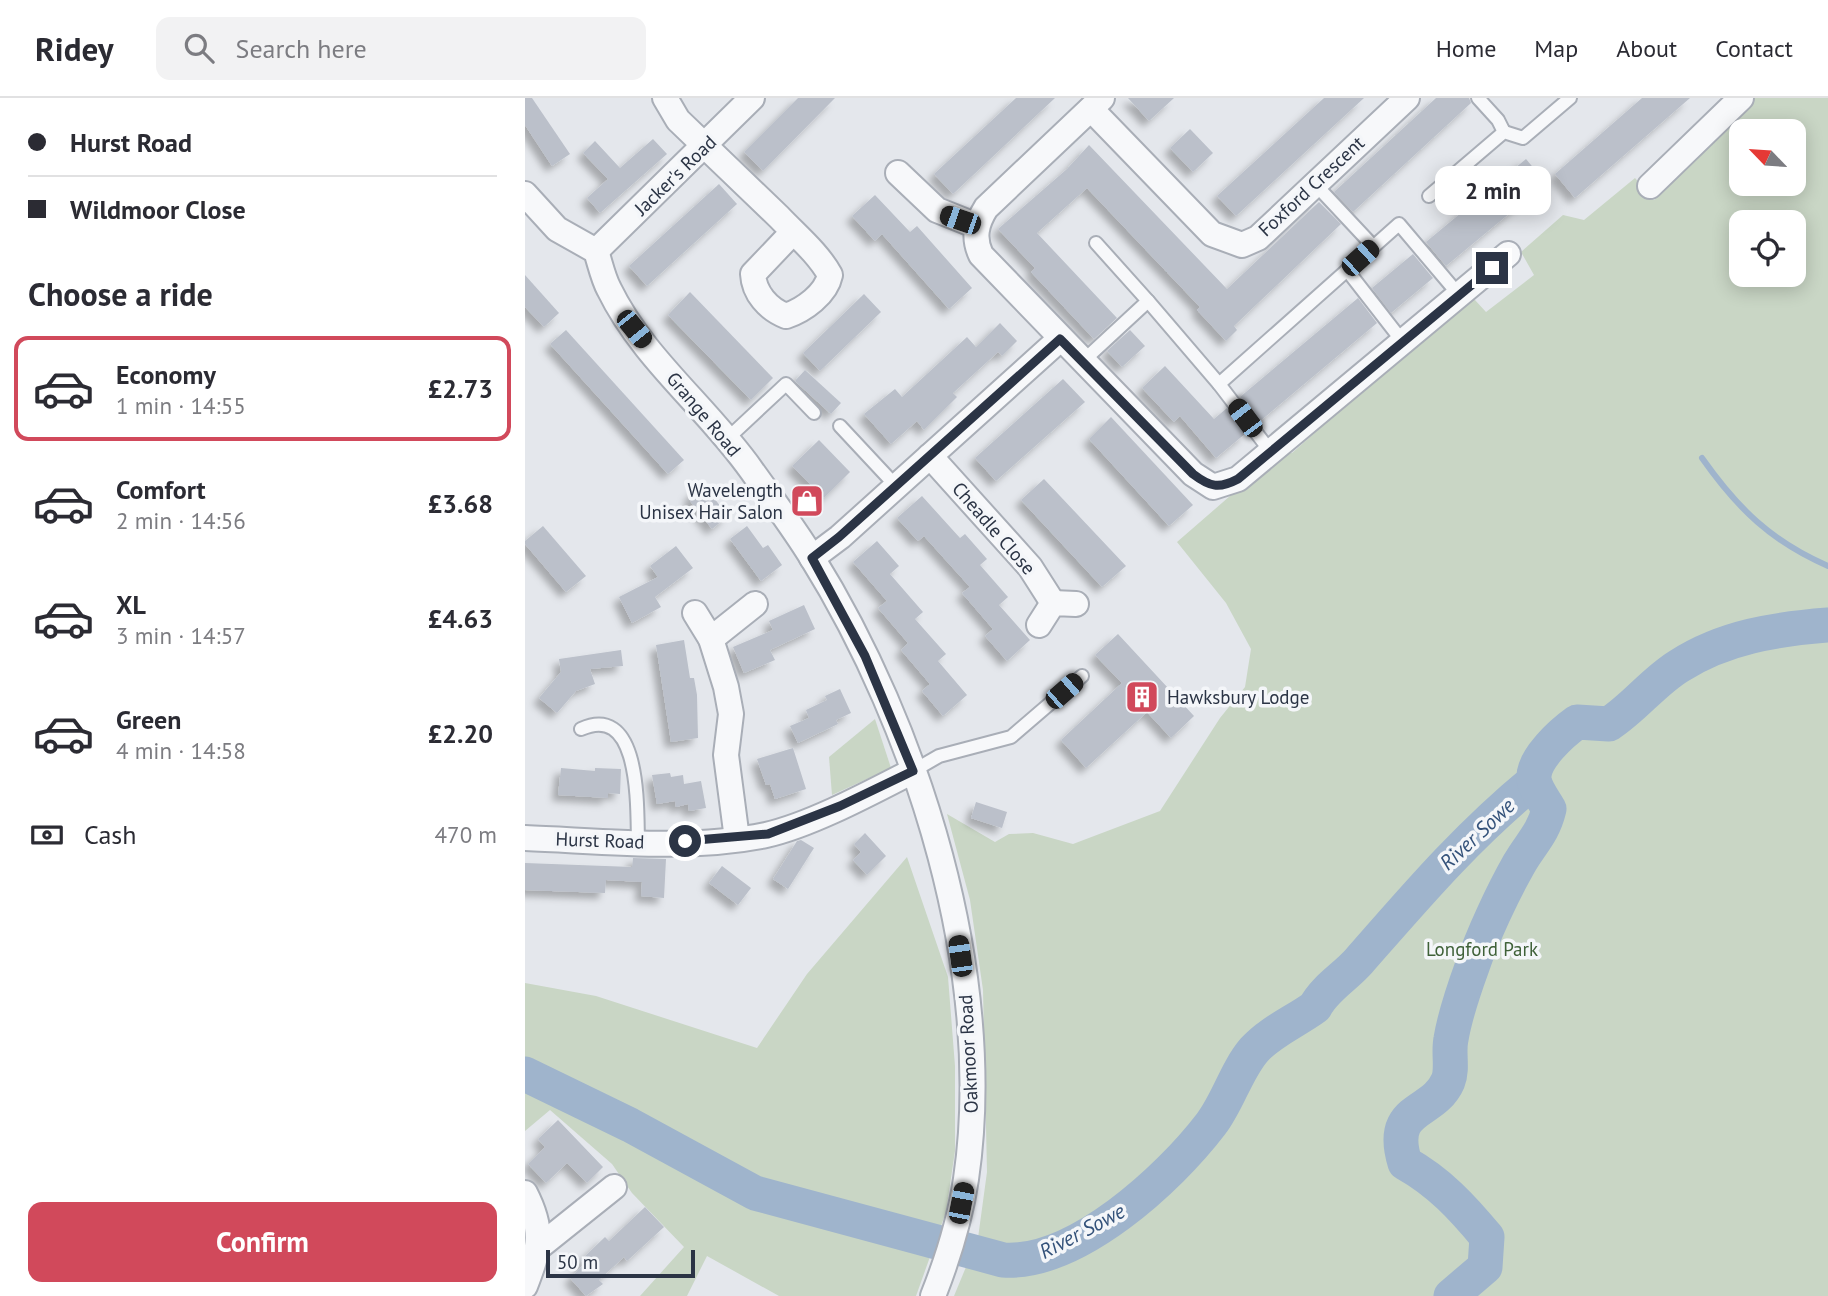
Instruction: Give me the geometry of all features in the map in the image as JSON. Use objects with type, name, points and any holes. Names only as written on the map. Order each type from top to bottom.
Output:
[{"type":"street","points":[[666,98],[678,120],[793,232]]},
{"type":"street","name":"Jacker's Road","points":[[596,251],[753,98]]},
{"type":"street","name":"Foxford Crescent","points":[[1096,103],[1212,234],[1226,242],[1242,245],[1258,238],[1407,98]]},
{"type":"street","points":[[1650,186],[1741,98]]},
{"type":"street","points":[[1096,103],[986,208],[977,226],[977,246],[981,255],[1082,362],[1193,474],[1213,487],[1238,479],[1508,254]]},
{"type":"street","points":[[898,173],[937,210],[977,226]]},
{"type":"street","points":[[525,194],[557,229],[596,251]]},
{"type":"street","name":"Grange Road","points":[[596,251],[608,289],[634,329],[749,466],[812,558],[865,656],[913,771]]},
{"type":"street","points":[[812,558],[1060,339]]},
{"type":"street","name":"Cheadle Close","points":[[930,456],[1064,603],[1039,625]]},
{"type":"street","points":[[711,639],[755,604]]},
{"type":"street","points":[[695,614],[711,639],[726,687],[731,715],[726,755],[737,839]]},
{"type":"street","name":"Hurst Road","points":[[525,838],[638,842],[737,839],[768,834],[800,823],[913,771]]},
{"type":"street","name":"Oakmoor Road","points":[[913,771],[944,875],[964,981],[972,1091],[970,1142],[957,1226],[933,1296]]},
{"type":"street","points":[[540,1247],[614,1186]]},
{"type":"street","points":[[525,1193],[536,1214],[540,1247],[525,1286]]},
{"type":"lane","points":[[1478,98],[1498,120],[1504,132],[1523,138],[1570,98]]},
{"type":"lane","points":[[1429,196],[1504,132]]},
{"type":"lane","points":[[1315,184],[1373,246]]},
{"type":"lane","points":[[1219,384],[1399,224],[1459,295]]},
{"type":"lane","points":[[1096,243],[1219,384],[1271,452]]},
{"type":"lane","points":[[1346,270],[1403,342]]},
{"type":"lane","points":[[1082,362],[1148,301]]},
{"type":"lane","points":[[726,440],[786,384],[814,413]]},
{"type":"lane","points":[[840,426],[896,486]]},
{"type":"lane","points":[[913,771],[939,756],[1011,737],[1082,676]]},
{"type":"lane","points":[[581,729],[598,722],[606,723],[629,751],[635,775],[638,842]]},
{"type":"green space","name":"Longford Park","points":[[1754,98],[1828,98],[1828,1296],[954,1296],[978,1238],[987,1172],[983,990],[970,900],[947,814],[995,842],[1009,834],[1033,833],[1073,844],[1160,811],[1220,718],[1245,687],[1251,649],[1226,603],[1177,542],[1283,450],[1292,453],[1463,301],[1475,300],[1486,312],[1534,275],[1521,252],[1563,215],[1584,220],[1635,178],[1654,200],[1729,124],[1729,196],[1806,196],[1806,119],[1733,119]]},
{"type":"green space","points":[[875,719],[891,768],[832,795],[829,757]]},
{"type":"green space","points":[[907,857],[948,977],[955,1066],[955,1151],[946,1212],[916,1296],[779,1296],[707,1256],[687,1296],[640,1296],[684,1247],[632,1193],[612,1164],[550,1110],[525,1131],[525,983],[596,996],[757,1048],[807,974]]},
{"type":"building","points":[[525,98],[532,98],[570,154],[552,166],[525,125]]},
{"type":"building","points":[[798,98],[835,98],[763,171],[744,152]]},
{"type":"building","points":[[1016,98],[1055,98],[953,194],[934,174]]},
{"type":"building","points":[[1128,98],[1174,98],[1149,121]]},
{"type":"building","points":[[1324,98],[1364,98],[1236,216],[1217,196]]},
{"type":"building","points":[[1436,98],[1469,98],[1471,103],[1353,212],[1334,192]]},
{"type":"building","points":[[1642,98],[1690,98],[1575,198],[1555,174]]},
{"type":"building","points":[[1190,129],[1213,153],[1193,172],[1170,148]]},
{"type":"building","points":[[653,139],[667,154],[600,213],[587,198],[608,179],[583,153],[595,141],[620,168]]},
{"type":"building","points":[[1089,145],[1227,289],[1319,202],[1341,224],[1234,326],[1237,330],[1226,341],[1197,310],[1200,307],[1087,188],[1037,233],[1117,318],[1094,339],[1031,272],[1035,268],[998,229],[1067,169]]},
{"type":"building","points":[[1526,159],[1546,183],[1446,266],[1426,242]]},
{"type":"building","points":[[719,184],[737,204],[647,286],[629,266]]},
{"type":"building","points":[[875,195],[910,232],[917,226],[972,288],[949,309],[882,234],[875,241],[852,216]]},
{"type":"building","points":[[1413,254],[1433,278],[1391,313],[1372,288]]},
{"type":"building","points":[[525,275],[559,313],[544,327],[525,307]]},
{"type":"building","points":[[690,292],[773,378],[751,400],[668,315]]},
{"type":"building","points":[[864,294],[881,312],[820,371],[803,353]]},
{"type":"building","points":[[1358,298],[1377,323],[1259,422],[1240,397]]},
{"type":"building","points":[[1000,323],[1017,341],[1002,356],[998,352],[953,393],[957,397],[924,430],[917,421],[891,444],[864,414],[895,389],[902,397],[967,337],[976,347]]},
{"type":"building","points":[[566,330],[684,460],[668,474],[550,344]]},
{"type":"building","points":[[1130,330],[1145,346],[1122,367],[1107,351]]},
{"type":"building","points":[[1165,366],[1214,419],[1227,408],[1246,433],[1216,458],[1180,416],[1174,422],[1142,388]]},
{"type":"building","points":[[805,370],[841,403],[831,414],[795,381]]},
{"type":"building","points":[[1063,379],[1085,402],[996,481],[975,458]]},
{"type":"building","points":[[1111,417],[1193,505],[1169,526],[1089,439]]},
{"type":"building","points":[[819,440],[850,472],[824,498],[792,466]]},
{"type":"building","points":[[1044,479],[1126,566],[1102,587],[1021,500]]},
{"type":"building","points":[[703,484],[728,516],[712,529],[690,501],[690,495]]},
{"type":"building","points":[[922,496],[960,538],[965,534],[987,559],[980,565],[1008,597],[999,605],[1030,640],[1007,661],[985,636],[993,629],[962,593],[970,587],[924,536],[918,541],[897,518]]},
{"type":"building","points":[[543,526],[586,576],[566,592],[525,544],[525,541]]},
{"type":"building","points":[[747,526],[763,548],[768,545],[782,565],[761,581],[730,539]]},
{"type":"building","points":[[877,541],[899,566],[890,574],[923,612],[915,619],[946,654],[938,661],[967,695],[943,716],[922,691],[930,684],[901,650],[908,643],[878,608],[887,601],[853,562]]},
{"type":"building","points":[[676,546],[693,568],[655,597],[661,607],[632,623],[619,597],[658,577],[650,566]]},
{"type":"building","points":[[804,605],[815,629],[770,650],[775,660],[744,673],[733,647],[773,630],[769,621]]},
{"type":"building","name":"Hawksbury Lodge","points":[[1118,634],[1194,716],[1171,738],[1147,712],[1086,768],[1061,740],[1122,683],[1095,655]]},
{"type":"building","points":[[684,640],[690,678],[694,678],[697,695],[698,738],[671,742],[656,645]]},
{"type":"building","points":[[621,650],[623,666],[590,669],[595,684],[576,691],[557,713],[539,698],[561,672],[559,659]]},
{"type":"building","points":[[840,689],[851,713],[836,720],[838,724],[798,743],[790,726],[809,718],[806,710],[827,700],[825,696]]},
{"type":"building","points":[[793,748],[806,789],[775,799],[770,784],[766,785],[757,759]]},
{"type":"building","points":[[561,768],[595,771],[595,768],[621,769],[620,794],[608,793],[608,798],[558,795]]},
{"type":"building","points":[[670,773],[671,777],[683,775],[684,784],[701,781],[706,808],[689,811],[688,804],[676,807],[675,801],[657,804],[652,775]]},
{"type":"building","points":[[976,802],[1007,812],[1002,828],[971,818]]},
{"type":"building","points":[[865,833],[886,856],[867,875],[853,860],[861,852],[854,844]]},
{"type":"building","points":[[801,840],[814,848],[788,889],[773,879],[797,841]]},
{"type":"building","points":[[633,858],[666,859],[664,898],[641,896],[642,882],[606,880],[605,893],[525,890],[525,863],[632,867]]},
{"type":"building","points":[[722,866],[751,888],[738,905],[709,883]]},
{"type":"building","points":[[558,1120],[603,1167],[587,1183],[567,1163],[546,1183],[528,1164],[545,1147],[538,1139]]},
{"type":"building","points":[[645,1207],[664,1227],[627,1261],[624,1257],[599,1280],[603,1284],[586,1296],[570,1278],[584,1264],[581,1260],[605,1237],[609,1241]]},
{"type":"waterway","points":[[1702,458],[1729,493],[1757,522],[1789,546],[1828,566]]},
{"type":"waterway","name":"River Sowe","points":[[1451,1296],[1485,1267],[1487,1237],[1449,1196],[1429,1178],[1405,1163],[1401,1144],[1402,1131],[1414,1113],[1441,1092],[1448,1081],[1453,1030],[1476,955],[1506,888],[1546,818],[1549,809],[1534,779],[1538,763],[1557,739],[1577,722],[1609,724],[1670,672],[1696,656],[1751,636],[1828,625]]},
{"type":"waterway","name":"River Sowe","points":[[525,1074],[630,1125],[755,1193],[1003,1260],[1031,1258],[1060,1249],[1090,1234],[1146,1193],[1211,1124],[1254,1050],[1275,1032],[1315,1007],[1324,994],[1359,961],[1464,845],[1534,781]]},
{"type":"waterway","name":"River Sowe","points":[[1446,1296],[1453,1294]]},
{"type":"place","name":"Wavelength Unisex Hair Salon","points":[[807,501]]},
{"type":"place","name":"Hawksbury Lodge","points":[[1142,697]]},
{"type":"route","points":[[685,841],[737,839],[768,834],[840,806],[913,771],[891,712],[865,656],[812,558],[839,537],[1060,339],[1193,474],[1213,487],[1226,486],[1238,479],[1492,268]]}]
